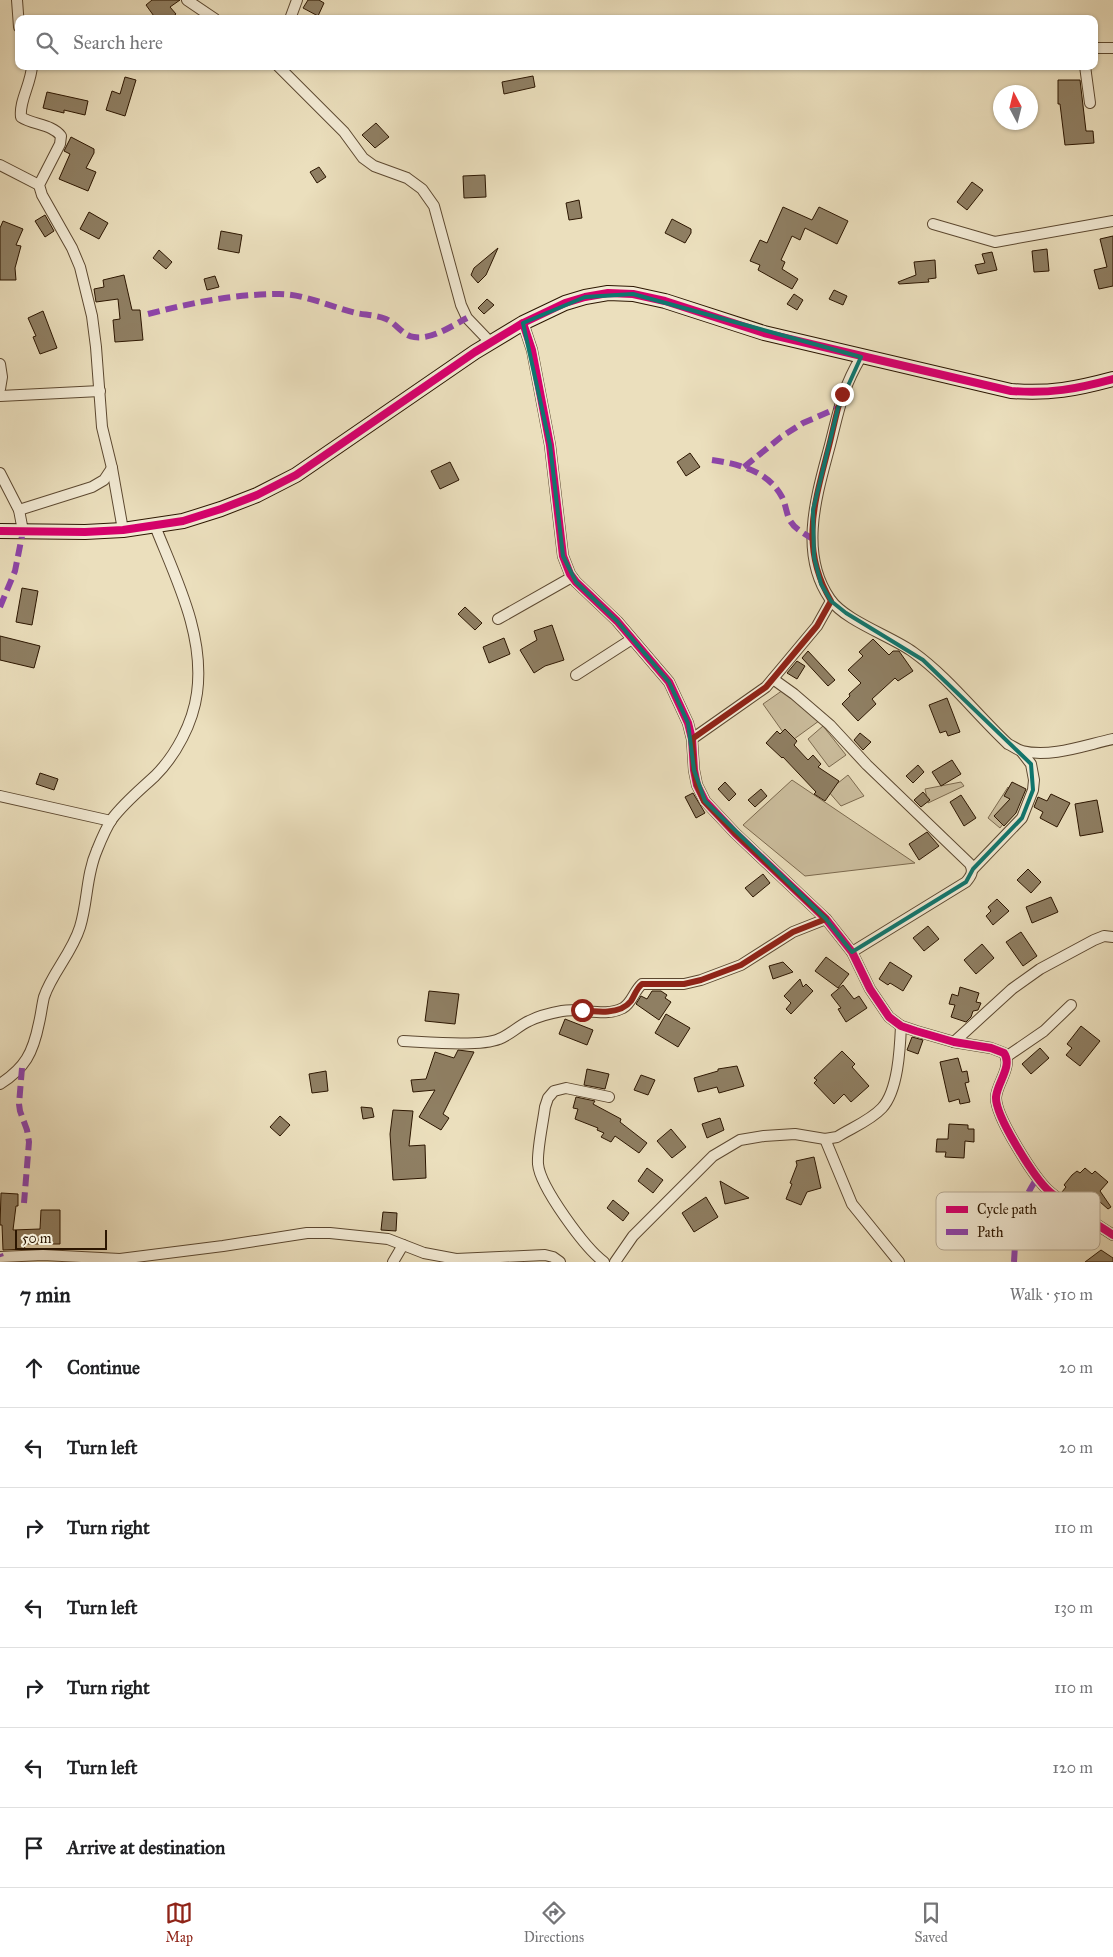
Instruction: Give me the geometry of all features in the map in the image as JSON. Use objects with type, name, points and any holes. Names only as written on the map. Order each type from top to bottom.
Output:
[{"type":"street","points":[[17,0],[18,15]]},
{"type":"street","points":[[187,0],[208,15]]},
{"type":"street","points":[[291,15],[297,0]]},
{"type":"street","points":[[1098,48],[1113,48]]},
{"type":"street","points":[[31,70],[29,86],[20,108],[21,116],[57,131],[61,136],[60,144],[39,186]]},
{"type":"street","points":[[282,70],[344,132],[363,158],[374,166],[406,178],[422,189],[434,206],[461,305],[467,318],[490,342]]},
{"type":"street","points":[[1086,70],[1090,103]]},
{"type":"street","points":[[0,165],[39,186],[80,267],[92,316],[102,427],[112,468],[123,530]]},
{"type":"street","points":[[933,224],[995,242],[1113,221]]},
{"type":"street","points":[[0,531],[85,532],[123,530],[183,521],[221,509],[256,495],[296,475],[490,342],[523,323],[565,303],[608,293],[633,294],[764,333],[1011,391],[1040,393],[1072,390],[1113,378]]},
{"type":"street","points":[[523,323],[532,350],[550,445],[561,548],[572,577],[617,620],[669,682],[688,723],[692,739],[697,785],[704,801],[826,919],[852,952],[881,1006],[889,1017],[901,1026],[954,1042],[1000,1050],[1006,1057],[1007,1062],[996,1096],[997,1106],[1007,1129],[1037,1178],[1050,1192]]},
{"type":"street","points":[[861,357],[849,377],[838,408],[813,510],[814,557],[821,584],[831,601],[868,628],[912,651],[988,726],[1029,760],[1034,773],[1033,790],[1022,818],[972,869]]},
{"type":"street","points":[[0,364],[2,377],[0,389]]},
{"type":"street","points":[[0,396],[100,390]]},
{"type":"street","points":[[19,510],[92,486],[104,480],[112,468]]},
{"type":"street","points":[[0,473],[19,510],[23,531]]},
{"type":"street","points":[[0,1084],[22,1068],[30,1054],[38,1031],[44,998],[72,948],[80,927],[91,867],[111,821],[129,799],[156,775],[174,752],[194,710],[197,691],[195,648],[189,612],[155,526]]},
{"type":"street","points":[[498,619],[572,577]]},
{"type":"street","points":[[692,739],[766,687],[817,626],[831,601]]},
{"type":"street","points":[[576,674],[632,639]]},
{"type":"street","points":[[773,680],[794,694],[830,725],[867,765],[970,864],[972,869],[972,874],[966,882],[852,952]]},
{"type":"street","points":[[1020,751],[1058,751],[1113,739]]},
{"type":"street","points":[[0,796],[111,821]]},
{"type":"street","points":[[403,1041],[478,1043],[499,1040],[528,1021],[560,1011],[599,1012],[617,1010],[630,1002],[637,988],[642,984],[684,984],[701,980],[741,965],[793,932],[826,919]]},
{"type":"street","points":[[954,1042],[1012,989],[1040,969],[1094,940],[1104,936],[1113,937]]},
{"type":"street","points":[[1006,1057],[1044,1031],[1071,1005]]},
{"type":"street","points":[[615,1262],[633,1236],[713,1156],[740,1140],[795,1134],[824,1139],[837,1137],[871,1117],[882,1108],[890,1097],[898,1058],[901,1026]]},
{"type":"street","points":[[604,1262],[577,1235],[545,1186],[538,1164],[545,1107],[548,1098],[554,1091],[566,1088],[609,1097]]},
{"type":"street","points":[[824,1139],[852,1204],[899,1262]]},
{"type":"street","points":[[1100,1226],[1113,1235]]},
{"type":"street","points":[[0,1257],[43,1255],[122,1260],[307,1233],[388,1239],[424,1254],[456,1260],[544,1255],[553,1257],[560,1262]]},
{"type":"street","points":[[393,1262],[404,1245]]},
{"type":"highlighted area","points":[[633,294],[861,357],[838,408],[813,510],[814,557],[821,584],[831,601],[846,613],[923,660],[1031,764],[1033,790],[1022,818],[973,869],[966,882],[852,952],[826,919],[705,801],[694,770],[688,723],[669,682],[617,621],[576,582],[563,556],[550,445],[523,323],[585,297]]},
{"type":"shaded area","points":[[783,690],[823,718],[790,742],[763,704]]},
{"type":"shaded area","points":[[823,726],[846,755],[829,767],[808,739]]},
{"type":"shaded area","points":[[848,775],[864,796],[841,806],[828,791]]},
{"type":"shaded area","points":[[792,780],[915,863],[805,876],[743,825]]},
{"type":"shaded area","points":[[961,782],[964,786],[928,803],[925,789]]},
{"type":"shaded area","points":[[1008,787],[1016,806],[1000,828],[988,818]]},
{"type":"building","points":[[152,0],[180,0],[170,7],[176,14],[175,15],[153,15],[146,5]]},
{"type":"building","points":[[308,0],[319,0],[324,3],[318,15],[303,8]]},
{"type":"building","points":[[533,76],[535,87],[504,94],[502,82]]},
{"type":"building","points":[[125,77],[136,80],[125,116],[106,110],[112,91],[120,94]]},
{"type":"building","points":[[1058,80],[1080,80],[1086,131],[1093,131],[1094,143],[1065,145],[1060,104],[1058,104]]},
{"type":"building","points":[[47,92],[88,101],[85,115],[43,108]]},
{"type":"building","points":[[376,123],[389,137],[375,148],[362,135]]},
{"type":"building","points":[[71,137],[94,149],[94,153],[86,168],[96,172],[88,191],[59,179],[70,154],[64,151]]},
{"type":"building","points":[[319,167],[326,177],[317,183],[310,172]]},
{"type":"building","points":[[485,175],[486,197],[464,198],[463,176]]},
{"type":"building","points":[[972,182],[983,190],[967,210],[957,202]]},
{"type":"building","points":[[579,200],[582,218],[569,220],[566,203]]},
{"type":"building","points":[[783,207],[812,220],[819,207],[848,221],[837,244],[805,228],[800,240],[792,236],[781,260],[785,262],[782,269],[798,279],[792,289],[758,270],[760,265],[750,261],[760,240],[767,243]]},
{"type":"building","points":[[89,212],[108,223],[99,239],[80,229]]},
{"type":"building","points":[[45,215],[54,231],[45,237],[35,221]]},
{"type":"building","points":[[672,219],[691,229],[691,233],[685,243],[665,233]]},
{"type":"building","points":[[3,221],[23,229],[16,245],[21,246],[15,268],[16,280],[0,280],[0,228]]},
{"type":"building","points":[[221,231],[242,235],[239,253],[218,249]]},
{"type":"building","points":[[1113,236],[1113,286],[1099,289],[1094,270],[1107,267],[1100,239]]},
{"type":"building","points":[[498,248],[486,275],[478,283],[471,275],[474,268]]},
{"type":"building","points":[[1047,249],[1049,271],[1034,272],[1032,251]]},
{"type":"building","points":[[159,250],[172,262],[166,269],[153,258]]},
{"type":"building","points":[[992,252],[997,270],[978,274],[975,265],[985,263],[982,254]]},
{"type":"building","points":[[935,260],[936,278],[928,279],[929,282],[899,284],[898,282],[916,275],[914,262]]},
{"type":"building","points":[[124,275],[132,310],[140,310],[143,340],[115,342],[113,320],[120,319],[118,299],[96,302],[94,289],[104,287],[103,280]]},
{"type":"building","points":[[215,276],[219,287],[207,290],[204,279]]},
{"type":"building","points":[[834,290],[847,296],[843,305],[829,299]]},
{"type":"building","points":[[794,294],[803,300],[797,310],[787,304]]},
{"type":"building","points":[[487,299],[494,305],[484,314],[478,308]]},
{"type":"building","points":[[43,311],[57,348],[40,354],[33,337],[36,336],[28,318]]},
{"type":"building","points":[[690,453],[700,467],[686,476],[677,462]]},
{"type":"building","points":[[450,462],[459,480],[440,489],[431,471]]},
{"type":"building","points":[[22,588],[38,591],[32,625],[16,622]]},
{"type":"building","points":[[465,607],[482,623],[475,630],[458,614]]},
{"type":"building","points":[[552,625],[564,660],[545,666],[534,673],[520,650],[537,640],[534,631]]},
{"type":"building","points":[[0,636],[40,646],[34,668],[0,660]]},
{"type":"building","points":[[504,638],[510,654],[489,663],[483,647]]},
{"type":"building","points":[[873,639],[889,655],[893,651],[899,651],[913,671],[898,681],[895,678],[872,699],[876,704],[858,721],[842,704],[850,696],[849,694],[861,683],[848,670],[863,656],[859,652]]},
{"type":"building","points":[[808,651],[835,680],[828,686],[802,658]]},
{"type":"building","points":[[797,661],[805,666],[797,679],[787,673]]},
{"type":"building","points":[[947,698],[960,732],[948,736],[946,731],[940,733],[929,705]]},
{"type":"building","points":[[785,729],[797,741],[794,745],[808,760],[813,755],[821,764],[818,767],[839,781],[825,801],[814,794],[816,792],[783,757],[766,743],[777,731],[780,734]]},
{"type":"building","points":[[860,733],[871,742],[863,750],[854,740]]},
{"type":"building","points":[[952,760],[961,774],[941,786],[932,772]]},
{"type":"building","points":[[918,765],[924,772],[913,783],[906,776]]},
{"type":"building","points":[[40,773],[58,779],[54,790],[36,784]]},
{"type":"building","points":[[725,782],[736,794],[729,801],[718,789]]},
{"type":"building","points":[[1012,782],[1026,789],[1016,813],[1004,826],[994,816],[1010,799],[1004,796]]},
{"type":"building","points":[[761,789],[767,796],[755,807],[748,800]]},
{"type":"building","points":[[923,792],[930,800],[921,807],[914,800]]},
{"type":"building","points":[[693,793],[705,813],[696,818],[685,797]]},
{"type":"building","points":[[1051,794],[1070,803],[1057,827],[1040,818],[1043,812],[1034,807],[1038,797],[1047,801]]},
{"type":"building","points":[[961,795],[976,818],[964,826],[950,802]]},
{"type":"building","points":[[1097,800],[1103,832],[1080,836],[1075,804]]},
{"type":"building","points":[[927,832],[939,846],[919,860],[909,844]]},
{"type":"building","points":[[1028,869],[1041,882],[1031,893],[1017,880]]},
{"type":"building","points":[[763,874],[770,883],[753,897],[745,888]]},
{"type":"building","points":[[1051,897],[1058,912],[1032,923],[1026,907]]},
{"type":"building","points":[[997,899],[1009,911],[993,925],[986,916],[991,911],[988,907]]},
{"type":"building","points":[[928,926],[939,939],[924,951],[913,938]]},
{"type":"building","points":[[1021,932],[1037,956],[1023,966],[1006,942]]},
{"type":"building","points":[[982,944],[994,958],[976,974],[964,960]]},
{"type":"building","points":[[826,957],[849,974],[838,988],[815,971]]},
{"type":"building","points":[[783,962],[793,972],[773,979],[769,966]]},
{"type":"building","points":[[890,962],[912,976],[903,991],[879,979]]},
{"type":"building","points":[[800,979],[803,987],[806,984],[813,991],[791,1014],[786,1009],[791,1003],[784,996]]},
{"type":"building","points":[[843,985],[854,999],[859,996],[867,1008],[846,1022],[838,1009],[841,1008],[831,995]]},
{"type":"building","points":[[960,987],[979,993],[976,1002],[981,1003],[978,1010],[973,1011],[971,1017],[966,1022],[951,1017],[955,1005],[949,1004],[952,994],[958,996]]},
{"type":"building","points":[[429,991],[459,994],[455,1024],[425,1021]]},
{"type":"building","points":[[652,991],[661,991],[667,995],[665,998],[671,1002],[659,1020],[636,1004],[641,996],[647,999]]},
{"type":"building","points":[[666,1014],[690,1028],[678,1047],[655,1033]]},
{"type":"building","points":[[565,1019],[593,1030],[587,1045],[559,1034]]},
{"type":"building","points":[[1081,1026],[1100,1041],[1080,1066],[1066,1055],[1072,1048],[1067,1044]]},
{"type":"building","points":[[912,1037],[923,1040],[918,1054],[907,1050]]},
{"type":"building","points":[[1040,1048],[1049,1058],[1031,1074],[1022,1064]]},
{"type":"building","points":[[458,1050],[474,1052],[443,1114],[449,1118],[441,1130],[419,1117],[435,1090],[413,1092],[411,1080],[426,1079],[435,1052],[454,1058]]},
{"type":"building","points":[[842,1051],[855,1064],[852,1067],[869,1086],[851,1102],[844,1094],[834,1104],[814,1083],[817,1080],[814,1078]]},
{"type":"building","points":[[958,1058],[962,1072],[967,1071],[969,1082],[965,1083],[970,1102],[960,1104],[959,1099],[949,1102],[940,1062]]},
{"type":"building","points":[[737,1066],[744,1086],[719,1093],[717,1087],[698,1092],[694,1078],[718,1071],[718,1069]]},
{"type":"building","points":[[587,1069],[609,1074],[605,1089],[584,1085]]},
{"type":"building","points":[[326,1071],[328,1091],[312,1093],[309,1074]]},
{"type":"building","points":[[641,1075],[655,1080],[648,1095],[634,1090]]},
{"type":"building","points":[[576,1097],[595,1101],[593,1104],[621,1119],[620,1122],[647,1143],[639,1153],[615,1136],[611,1142],[601,1137],[604,1133],[597,1130],[598,1128],[575,1119],[578,1109],[573,1108]]},
{"type":"building","points":[[361,1107],[372,1108],[374,1117],[363,1119]]},
{"type":"building","points":[[393,1110],[413,1111],[409,1146],[425,1145],[426,1178],[393,1180],[390,1134]]},
{"type":"building","points":[[280,1116],[290,1125],[280,1136],[270,1127]]},
{"type":"building","points":[[720,1118],[724,1130],[707,1138],[702,1124]]},
{"type":"building","points":[[949,1124],[968,1125],[968,1129],[974,1129],[974,1142],[965,1141],[964,1158],[945,1157],[946,1152],[936,1152],[937,1139],[948,1139]]},
{"type":"building","points":[[671,1129],[686,1147],[672,1158],[657,1141]]},
{"type":"building","points":[[814,1157],[821,1188],[807,1192],[801,1205],[786,1199],[797,1165],[796,1161]]},
{"type":"building","points":[[647,1168],[663,1180],[653,1193],[638,1181]]},
{"type":"building","points":[[1085,1168],[1092,1174],[1095,1171],[1108,1182],[1100,1191],[1111,1207],[1108,1209],[1100,1202],[1100,1192],[1062,1192],[1066,1187],[1064,1185],[1072,1175],[1077,1171],[1080,1173]]},
{"type":"building","points":[[720,1181],[749,1198],[725,1204]]},
{"type":"building","points":[[1,1193],[18,1194],[18,1206],[16,1206],[13,1230],[40,1229],[41,1210],[60,1210],[60,1244],[24,1244],[25,1249],[3,1250],[2,1225],[0,1225]]},
{"type":"building","points":[[706,1197],[718,1217],[694,1232],[682,1213]]},
{"type":"building","points":[[613,1200],[629,1213],[623,1221],[607,1208]]},
{"type":"building","points":[[383,1212],[397,1213],[396,1231],[381,1230]]},
{"type":"building","points":[[1101,1250],[1113,1258],[1113,1262],[1085,1262]]},
{"type":"marked path","points":[[148,314],[213,300],[262,294],[279,294],[298,296],[356,313],[382,318],[390,321],[406,334],[414,337],[434,334],[467,318]]},
{"type":"marked path","points":[[744,467],[781,437],[803,423],[838,408]]},
{"type":"marked path","points":[[712,460],[752,470],[769,481],[782,497],[792,524],[813,539]]},
{"type":"marked path","points":[[0,607],[15,571],[23,531]]},
{"type":"marked path","points":[[22,1068],[19,1104],[29,1142],[24,1203]]},
{"type":"marked path","points":[[1028,1192],[1037,1178]]},
{"type":"marked path","points":[[1014,1262],[1015,1250]]},
{"type":"cycle path","points":[[0,531],[85,532],[123,530],[183,521],[257,495],[296,475],[475,352],[523,323],[565,303],[608,293],[633,294],[665,301],[764,333],[1011,391],[1038,392],[1063,390],[1113,379]]},
{"type":"cycle path","points":[[523,323],[532,350],[550,445],[563,556],[570,574],[576,582],[617,621],[669,682],[688,723],[692,739],[697,785],[705,801],[735,833],[826,919],[852,952],[870,989],[889,1017],[901,1026],[916,1031],[954,1042],[991,1048],[1004,1053],[1007,1063],[997,1092],[997,1106],[1017,1147],[1043,1185],[1050,1192]]},
{"type":"cycle path","points":[[1100,1227],[1113,1235]]},
{"type":"route","points":[[582,1010],[599,1012],[624,1008],[630,1002],[637,988],[642,984],[684,984],[701,980],[741,965],[793,932],[826,919],[715,814],[704,801],[697,785],[694,770],[692,739],[766,687],[817,626],[831,601],[817,573],[814,557],[813,510],[842,394]]}]
